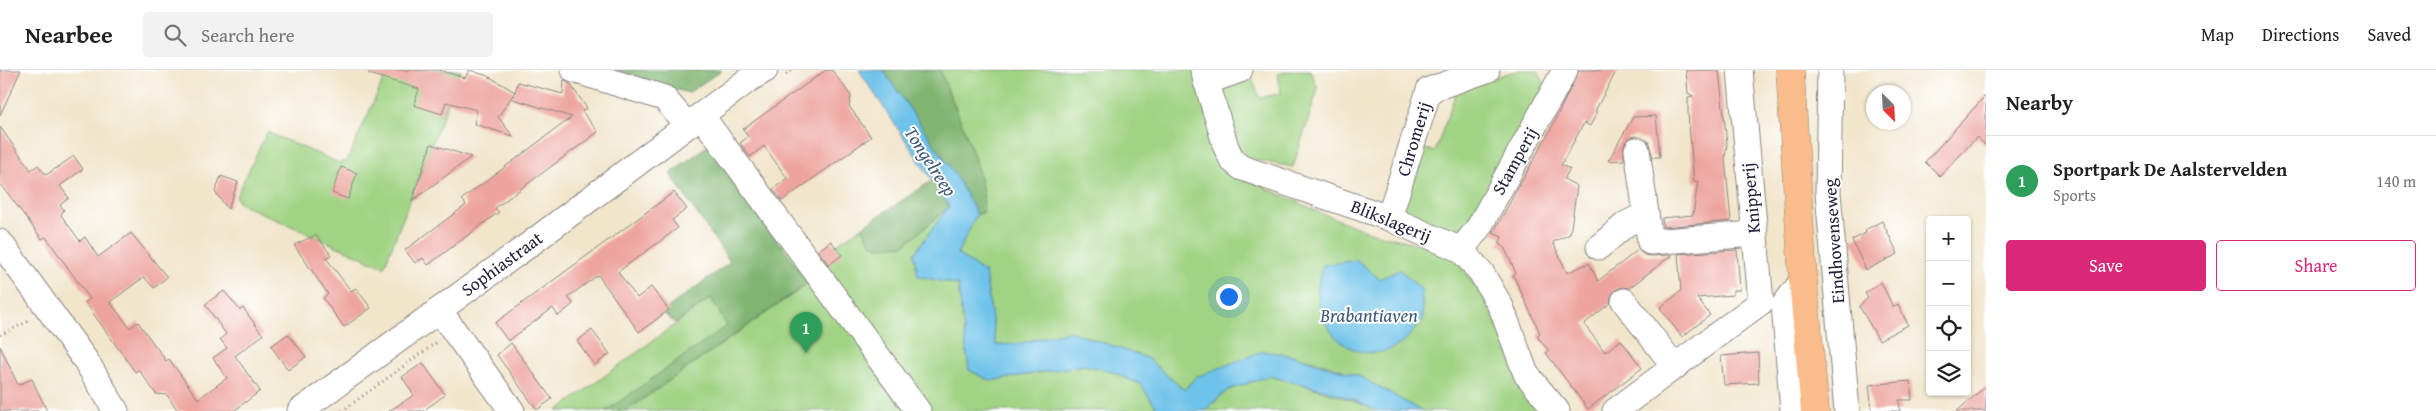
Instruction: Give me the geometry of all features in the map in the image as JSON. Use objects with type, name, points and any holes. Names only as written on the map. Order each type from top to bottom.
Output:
[{"type":"main road","name":"Eindhovenseweg","points":[[1790,70],[1803,280],[1815,411]]},
{"type":"street","points":[[574,70],[664,98],[694,120],[918,411]]},
{"type":"street","name":"Sophiastraat","points":[[300,411],[694,120],[765,70]]},
{"type":"street","points":[[1205,76],[1240,70]]},
{"type":"street","name":"Chromerij","points":[[1389,218],[1430,90],[1488,70]]},
{"type":"street","name":"Knipperij","points":[[1740,70],[1754,234],[1772,303]]},
{"type":"street","name":"Eindhovenseweg","points":[[1830,70],[1828,193],[1847,411]]},
{"type":"street","name":"Stamperij","points":[[1461,250],[1479,226],[1557,75]]},
{"type":"street","name":"Blikslagerij","points":[[1205,76],[1232,160],[1242,168],[1389,218],[1461,250],[1481,272],[1501,308],[1526,374],[1557,411]]},
{"type":"street","points":[[1637,150],[1650,242],[1754,234]]},
{"type":"street","points":[[1599,247],[1626,224],[1646,214]]},
{"type":"street","points":[[0,242],[86,361],[116,411]]},
{"type":"street","name":"Eindhovenseweg","points":[[1772,303],[1803,280]]},
{"type":"street","points":[[1624,301],[1675,367]]},
{"type":"street","points":[[1616,411],[1675,367],[1772,303],[1792,411]]},
{"type":"street","points":[[439,310],[512,411]]},
{"type":"path","points":[[0,335],[51,312]]},
{"type":"green space","points":[[388,70],[461,70],[384,267],[239,203],[236,197],[267,132],[339,163],[347,161]]},
{"type":"green space","points":[[611,70],[722,70],[688,93]]},
{"type":"green space","points":[[883,70],[940,70],[969,142],[981,181],[983,213],[977,214],[954,173]]},
{"type":"green space","points":[[940,70],[1193,70],[1223,168],[1321,213],[1369,232],[1451,252],[1481,295],[1548,411],[1422,411],[1338,368],[1294,356],[1263,351],[1184,390],[1147,358],[1070,332],[1017,344],[996,345],[985,273],[957,254],[977,214],[983,213],[983,198],[981,181],[969,142]],"holes":[[[1400,271],[1421,289],[1423,320]]]},
{"type":"green space","points":[[1294,70],[1310,70],[1318,89],[1293,167],[1245,158],[1231,136],[1217,86],[1251,76],[1260,98],[1281,93],[1278,74]]},
{"type":"green space","points":[[1518,70],[1537,70],[1548,89],[1473,221],[1451,231],[1399,212],[1419,147],[1435,152],[1457,89]]},
{"type":"green space","points":[[708,145],[808,283],[626,411],[606,411],[727,326],[711,298],[675,323],[662,312],[730,262],[670,174]]},
{"type":"green space","points":[[933,180],[949,207],[904,245],[878,247],[871,243],[862,227]]},
{"type":"green space","points":[[949,207],[914,254],[918,276],[958,285],[969,370],[991,381],[1084,365],[1110,371],[1140,384],[1159,411],[626,411],[799,290],[772,251],[799,234],[818,257],[862,227],[871,243],[904,245]]},
{"type":"green space","points":[[711,298],[727,326],[606,411],[557,411]]},
{"type":"green space","points":[[1269,376],[1324,391],[1377,411],[1204,411],[1228,390]]},
{"type":"water","name":"Tongelreep","points":[[859,70],[883,70],[954,173],[977,214],[957,254],[985,273],[996,345],[1017,344],[1069,331],[1147,358],[1184,390],[1196,377],[1263,351],[1294,356],[1359,376],[1422,411],[1377,411],[1322,389],[1269,376],[1228,390],[1204,411],[1159,411],[1140,384],[1110,371],[1084,365],[991,381],[969,370],[958,285],[918,276],[914,254],[949,206]]},
{"type":"water","name":"Brabantiaven","points":[[1357,260],[1379,279],[1400,270],[1421,289],[1423,320],[1402,343],[1384,351],[1370,353],[1357,350],[1345,344],[1334,335],[1326,324],[1320,310],[1318,291],[1323,265]]},
{"type":"building","points":[[0,70],[21,70],[0,115]]},
{"type":"building","points":[[370,70],[439,70],[465,78],[469,70],[488,76],[515,92],[498,117],[513,136],[474,124],[477,110],[446,102],[442,114],[414,105],[419,89],[369,74]]},
{"type":"building","points":[[826,70],[832,70],[851,96],[849,106],[871,137],[782,201],[773,189],[787,178],[764,146],[750,157],[740,143],[748,137],[743,129]]},
{"type":"building","points":[[1579,70],[1617,70],[1596,109],[1596,115],[1590,126],[1584,123],[1561,165],[1570,169],[1564,179],[1577,186],[1570,234],[1553,242],[1567,273],[1589,263],[1598,281],[1638,250],[1644,255],[1672,255],[1629,288],[1622,287],[1615,290],[1611,296],[1610,303],[1584,324],[1605,352],[1621,340],[1642,368],[1588,409],[1546,353],[1549,351],[1537,336],[1540,333],[1513,275],[1516,273],[1504,247],[1499,244],[1502,237],[1493,233],[1554,123]]},
{"type":"building","points":[[1686,70],[1719,70],[1727,144],[1725,158],[1731,221],[1663,227],[1662,218],[1693,215],[1698,181],[1694,182],[1688,114],[1688,97],[1693,96],[1688,93]]},
{"type":"building","points":[[564,80],[570,84],[587,108],[582,111],[598,132],[495,208],[499,212],[428,265],[423,258],[415,263],[405,250],[466,205],[462,199],[572,117],[513,99],[518,82],[563,94]]},
{"type":"building","points":[[1986,95],[1986,146],[1977,137],[1940,176],[1925,162]]},
{"type":"building","points":[[1656,116],[1660,157],[1653,157],[1648,141],[1635,136],[1629,138],[1624,144],[1624,160],[1608,161],[1633,117]]},
{"type":"building","points":[[0,127],[31,170],[38,165],[46,175],[74,156],[83,169],[60,186],[69,198],[60,205],[64,210],[61,215],[80,241],[85,237],[98,257],[131,233],[167,277],[154,288],[144,277],[110,302],[130,328],[138,322],[166,361],[169,359],[198,399],[227,378],[213,358],[227,348],[220,339],[226,334],[205,304],[224,291],[240,310],[243,308],[263,335],[235,356],[260,391],[234,411],[178,411],[167,395],[156,394],[139,370],[135,372],[85,302],[90,299],[46,237],[42,239],[0,183]]},
{"type":"building","points":[[431,144],[471,157],[412,201]]},
{"type":"building","points":[[341,167],[357,173],[348,199],[332,193]]},
{"type":"building","points":[[221,176],[238,182],[228,209],[215,192]]},
{"type":"building","points":[[674,192],[687,209],[672,220],[678,228],[618,272],[637,298],[651,287],[669,310],[639,332],[598,275],[568,297],[573,304],[558,316],[553,308],[508,341],[495,323]]},
{"type":"building","points":[[1882,221],[1898,254],[1866,270],[1852,240],[1866,233],[1865,230]]},
{"type":"building","points":[[316,235],[331,255],[326,258],[351,291],[356,288],[371,308],[344,327],[323,298],[328,294],[294,245]]},
{"type":"building","points":[[831,241],[842,255],[829,265],[818,251]]},
{"type":"building","points":[[1737,250],[1740,290],[1733,290],[1733,295],[1697,298],[1710,315],[1682,337],[1660,308],[1681,291],[1678,254]]},
{"type":"building","points":[[1881,282],[1893,307],[1898,304],[1908,325],[1879,340],[1859,306],[1868,298],[1865,293]]},
{"type":"building","points":[[592,330],[610,354],[595,365],[577,341]]},
{"type":"building","points":[[288,334],[306,357],[288,370],[271,346]]},
{"type":"building","points":[[511,343],[552,399],[537,410],[497,355]]},
{"type":"building","points":[[0,346],[18,385],[32,379],[47,411],[0,411]]},
{"type":"building","points":[[1758,353],[1759,383],[1724,385],[1721,356]]},
{"type":"building","points":[[423,363],[445,395],[423,411],[389,411],[414,395],[402,377]]},
{"type":"building","points":[[1910,381],[1912,400],[1899,400],[1900,411],[1872,411],[1869,385]]},
{"type":"building","points":[[1986,386],[1986,411],[1957,411]]},
{"type":"place","name":"Sportpark De Aalstervelden","points":[[806,353]]}]
